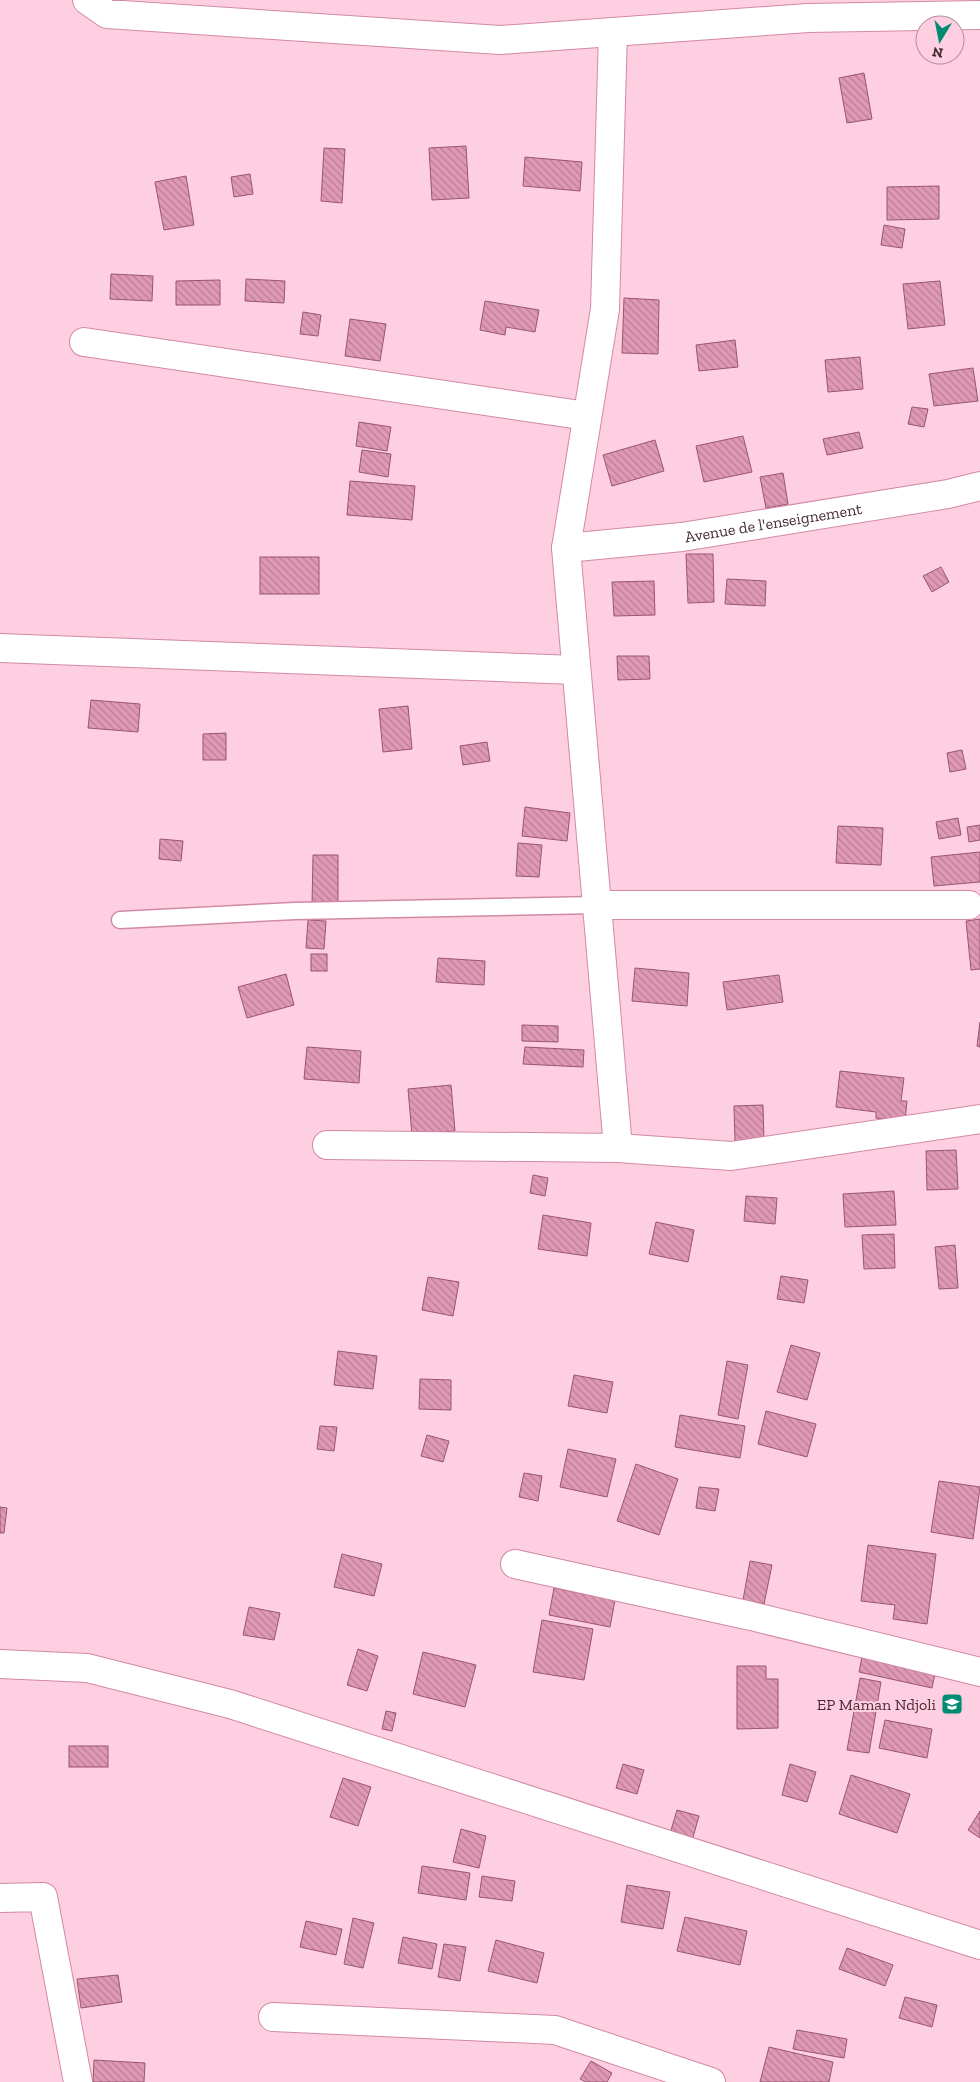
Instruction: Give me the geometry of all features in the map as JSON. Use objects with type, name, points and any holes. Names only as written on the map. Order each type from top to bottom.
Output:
[{"type":"street","points":[[87,0],[106,14],[500,40],[808,18],[980,15]]},
{"type":"street","points":[[612,32],[606,309],[566,548],[618,1148]]},
{"type":"street","points":[[84,342],[587,416]]},
{"type":"street","name":"Avenue de l'enseignement","points":[[566,548],[682,537],[948,494],[980,486]]},
{"type":"street","points":[[0,648],[576,670]]},
{"type":"street","points":[[596,905],[969,905]]},
{"type":"street","points":[[327,1145],[618,1148],[731,1156],[980,1119]]},
{"type":"street","points":[[515,1564],[751,1616],[980,1672]]},
{"type":"street","points":[[0,1664],[87,1668],[230,1704],[980,1945]]},
{"type":"street","points":[[0,1898],[43,1897],[78,2082]]},
{"type":"street","points":[[273,2017],[555,2030],[711,2082]]},
{"type":"lane","points":[[120,920],[295,911],[596,905]]},
{"type":"building","points":[[864,73],[872,119],[847,123],[839,78]]},
{"type":"building","points":[[466,146],[469,198],[432,200],[429,148]]},
{"type":"building","points":[[324,148],[345,149],[342,203],[321,201]]},
{"type":"building","points":[[525,157],[582,162],[580,191],[523,186]]},
{"type":"building","points":[[250,174],[253,194],[234,197],[231,177]]},
{"type":"building","points":[[186,176],[194,225],[164,230],[155,182]]},
{"type":"building","points":[[939,186],[939,219],[887,220],[887,187]]},
{"type":"building","points":[[884,225],[905,229],[902,248],[881,245]]},
{"type":"building","points":[[111,274],[153,276],[152,301],[110,299]]},
{"type":"building","points":[[246,279],[285,281],[284,303],[245,301]]},
{"type":"building","points":[[220,280],[220,305],[176,305],[176,281]]},
{"type":"building","points":[[940,281],[945,325],[908,329],[903,284]]},
{"type":"building","points":[[624,298],[659,300],[658,354],[622,353]]},
{"type":"building","points":[[485,301],[539,310],[535,332],[506,327],[505,335],[480,330]]},
{"type":"building","points":[[303,312],[321,315],[318,336],[300,334]]},
{"type":"building","points":[[350,319],[386,324],[380,361],[345,356]]},
{"type":"building","points":[[735,340],[738,367],[699,371],[696,345]]},
{"type":"building","points":[[860,357],[863,389],[828,392],[825,360]]},
{"type":"building","points":[[973,368],[978,401],[934,406],[929,374]]},
{"type":"building","points":[[912,407],[928,409],[924,427],[908,424]]},
{"type":"building","points":[[359,422],[391,427],[387,451],[356,446]]},
{"type":"building","points":[[859,432],[863,448],[827,455],[823,439]]},
{"type":"building","points":[[743,436],[752,472],[704,482],[696,446]]},
{"type":"building","points":[[655,440],[664,471],[612,486],[603,455]]},
{"type":"building","points":[[362,450],[391,454],[388,477],[359,472]]},
{"type":"building","points":[[783,473],[788,504],[766,508],[760,477]]},
{"type":"building","points":[[350,481],[415,486],[412,520],[347,515]]},
{"type":"building","points":[[686,554],[713,554],[714,602],[688,603]]},
{"type":"building","points":[[260,557],[319,557],[319,594],[260,594]]},
{"type":"building","points":[[941,567],[949,582],[932,592],[923,576]]},
{"type":"building","points":[[727,579],[766,581],[765,606],[725,604]]},
{"type":"building","points":[[654,581],[655,615],[614,616],[612,582]]},
{"type":"building","points":[[617,656],[649,656],[650,679],[618,680]]},
{"type":"building","points":[[91,700],[140,704],[138,732],[88,728]]},
{"type":"building","points":[[408,706],[412,749],[383,752],[379,709]]},
{"type":"building","points":[[226,733],[226,760],[203,760],[203,734]]},
{"type":"building","points":[[487,742],[490,761],[463,765],[460,746]]},
{"type":"building","points":[[962,750],[966,769],[950,772],[947,753]]},
{"type":"building","points":[[525,807],[570,813],[567,841],[522,836]]},
{"type":"building","points":[[958,818],[961,835],[939,839],[936,822]]},
{"type":"building","points":[[980,825],[980,840],[969,842],[967,827]]},
{"type":"building","points":[[838,826],[883,828],[881,865],[836,863]]},
{"type":"building","points":[[160,839],[183,841],[181,861],[159,859]]},
{"type":"building","points":[[518,843],[542,845],[539,877],[516,876]]},
{"type":"building","points":[[980,852],[980,882],[934,886],[931,857]]},
{"type":"building","points":[[313,855],[338,855],[338,905],[312,905]]},
{"type":"building","points":[[980,919],[980,969],[971,970],[966,921]]},
{"type":"building","points":[[308,920],[326,921],[324,949],[306,948]]},
{"type":"building","points":[[311,954],[327,954],[327,971],[311,971]]},
{"type":"building","points":[[438,958],[485,961],[484,985],[436,982]]},
{"type":"building","points":[[635,968],[689,973],[687,1006],[632,1001]]},
{"type":"building","points":[[286,974],[294,1005],[247,1018],[238,987]]},
{"type":"building","points":[[779,975],[783,1002],[727,1010],[723,982]]},
{"type":"building","points":[[980,1022],[980,1047],[977,1046]]},
{"type":"building","points":[[522,1025],[558,1026],[558,1042],[522,1041]]},
{"type":"building","points":[[307,1047],[361,1051],[359,1083],[304,1079]]},
{"type":"building","points":[[525,1047],[584,1050],[583,1067],[523,1064]]},
{"type":"building","points":[[840,1071],[904,1078],[901,1101],[907,1101],[905,1121],[876,1118],[876,1112],[836,1107]]},
{"type":"building","points":[[451,1085],[455,1131],[412,1135],[408,1089]]},
{"type":"building","points":[[763,1105],[764,1142],[735,1142],[734,1106]]},
{"type":"building","points":[[956,1150],[958,1189],[927,1190],[926,1151]]},
{"type":"building","points":[[533,1175],[548,1178],[545,1196],[530,1193]]},
{"type":"building","points":[[894,1191],[896,1225],[845,1227],[843,1194]]},
{"type":"building","points":[[746,1196],[777,1198],[775,1224],[744,1221]]},
{"type":"building","points":[[543,1215],[591,1223],[587,1256],[538,1249]]},
{"type":"building","points":[[656,1222],[694,1230],[688,1262],[649,1254]]},
{"type":"building","points":[[894,1234],[895,1268],[864,1269],[862,1235]]},
{"type":"building","points":[[955,1245],[958,1288],[939,1289],[935,1247]]},
{"type":"building","points":[[781,1276],[808,1280],[804,1303],[777,1299]]},
{"type":"building","points":[[428,1277],[459,1282],[453,1316],[422,1310]]},
{"type":"building","points":[[791,1345],[820,1353],[807,1400],[777,1392]]},
{"type":"building","points":[[338,1351],[377,1356],[373,1389],[334,1385]]},
{"type":"building","points":[[727,1361],[748,1365],[738,1419],[718,1415]]},
{"type":"building","points":[[574,1375],[613,1382],[607,1413],[568,1406]]},
{"type":"building","points":[[420,1379],[451,1380],[451,1410],[419,1409]]},
{"type":"building","points":[[766,1411],[816,1424],[807,1457],[758,1444]]},
{"type":"building","points":[[680,1415],[745,1426],[740,1458],[675,1447]]},
{"type":"building","points":[[320,1426],[337,1427],[334,1451],[317,1449]]},
{"type":"building","points":[[427,1435],[449,1441],[443,1462],[421,1456]]},
{"type":"building","points":[[568,1449],[616,1459],[607,1497],[560,1487]]},
{"type":"building","points":[[636,1464],[678,1479],[659,1535],[617,1521]]},
{"type":"building","points":[[524,1473],[542,1476],[538,1501],[519,1497]]},
{"type":"building","points":[[939,1481],[980,1487],[973,1539],[931,1532]]},
{"type":"building","points":[[699,1487],[719,1489],[715,1511],[696,1508]]},
{"type":"building","points":[[0,1507],[7,1508],[4,1533],[0,1533]]},
{"type":"building","points":[[868,1545],[936,1554],[927,1624],[893,1619],[895,1605],[861,1601]]},
{"type":"building","points":[[342,1554],[382,1564],[374,1596],[334,1587]]},
{"type":"building","points":[[750,1561],[772,1565],[764,1604],[743,1600]]},
{"type":"building","points":[[554,1588],[615,1600],[610,1627],[549,1615]]},
{"type":"building","points":[[249,1607],[280,1613],[274,1640],[243,1635]]},
{"type":"building","points":[[542,1620],[593,1629],[584,1680],[533,1672]]},
{"type":"building","points":[[358,1649],[378,1656],[367,1691],[347,1685]]},
{"type":"building","points":[[423,1652],[476,1665],[465,1707],[413,1694]]},
{"type":"building","points":[[863,1652],[936,1669],[932,1688],[859,1672]]},
{"type":"building","points":[[737,1666],[766,1666],[766,1679],[778,1679],[778,1728],[737,1729]]},
{"type":"building","points":[[860,1678],[881,1682],[869,1753],[847,1750]]},
{"type":"building","points":[[386,1711],[396,1713],[392,1731],[382,1729]]},
{"type":"building","points":[[885,1720],[932,1729],[927,1758],[879,1748]]},
{"type":"building","points":[[69,1746],[108,1746],[108,1767],[69,1767]]},
{"type":"building","points":[[623,1764],[644,1770],[637,1794],[616,1788]]},
{"type":"building","points":[[790,1764],[816,1772],[807,1802],[782,1795]]},
{"type":"building","points":[[851,1775],[910,1794],[897,1833],[839,1814]]},
{"type":"building","points":[[343,1778],[371,1787],[358,1826],[330,1817]]},
{"type":"building","points":[[677,1810],[699,1816],[691,1844],[669,1837]]},
{"type":"building","points":[[980,1811],[980,1838],[968,1830]]},
{"type":"building","points":[[461,1829],[486,1836],[479,1868],[453,1862]]},
{"type":"building","points":[[422,1866],[470,1873],[466,1900],[418,1893]]},
{"type":"building","points":[[482,1876],[515,1881],[512,1901],[479,1897]]},
{"type":"building","points":[[627,1885],[670,1892],[663,1929],[621,1922]]},
{"type":"building","points":[[685,1917],[747,1931],[740,1965],[677,1951]]},
{"type":"building","points":[[353,1918],[374,1923],[363,1968],[344,1964]]},
{"type":"building","points":[[306,1921],[342,1929],[336,1955],[300,1947]]},
{"type":"building","points":[[403,1937],[437,1944],[432,1969],[398,1963]]},
{"type":"building","points":[[496,1940],[544,1953],[537,1983],[488,1971]]},
{"type":"building","points":[[444,1944],[466,1947],[460,1981],[438,1977]]},
{"type":"building","points":[[847,1948],[893,1965],[885,1986],[839,1969]]},
{"type":"building","points":[[118,1975],[122,2002],[81,2008],[77,1979]]},
{"type":"building","points":[[905,1997],[937,2005],[932,2027],[899,2018]]},
{"type":"building","points":[[797,2030],[847,2039],[844,2058],[793,2049]]},
{"type":"building","points":[[769,2047],[833,2062],[829,2082],[760,2082]]},
{"type":"building","points":[[94,2060],[145,2063],[144,2082],[93,2082]]},
{"type":"building","points":[[591,2061],[612,2073],[607,2082],[586,2082],[580,2079]]},
{"type":"place","name":"EP Maman Ndjoli","points":[[952,1704]]}]
